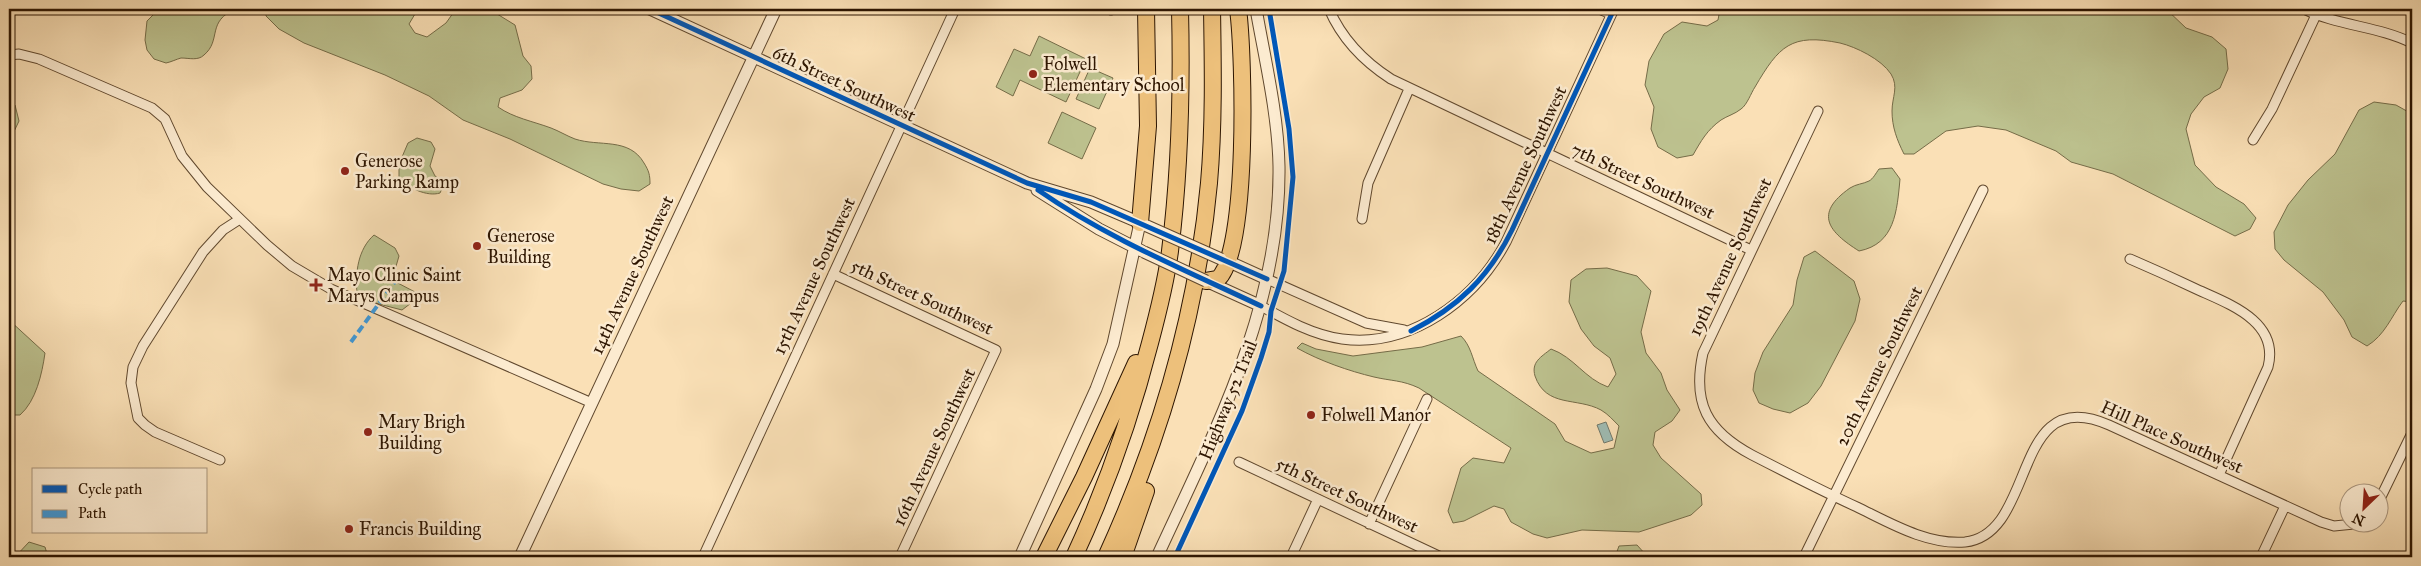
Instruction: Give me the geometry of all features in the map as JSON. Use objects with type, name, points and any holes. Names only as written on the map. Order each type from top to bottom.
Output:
[{"type":"highway","points":[[1144,225],[1148,126],[1146,9]]},
{"type":"highway","points":[[1074,557],[1126,424],[1158,313],[1170,252],[1178,165],[1182,78],[1180,9]]},
{"type":"highway","points":[[1123,557],[1150,476],[1194,286],[1205,215],[1212,121],[1212,9]]},
{"type":"highway","points":[[1206,281],[1218,279],[1225,270],[1225,260],[1237,206],[1243,116],[1243,70],[1238,9]]},
{"type":"highway","points":[[1044,557],[1114,414],[1158,313]]},
{"type":"highway","points":[[1106,557],[1129,505],[1168,396]]},
{"type":"street","name":"6th Street Southwest","points":[[650,9],[1027,183],[1090,202],[1366,323],[1411,330]]},
{"type":"street","name":"14th Avenue Southwest","points":[[520,557],[776,9]]},
{"type":"street","name":"15th Avenue Southwest","points":[[703,557],[955,9]]},
{"type":"street","points":[[1157,557],[1229,398],[1261,306],[1267,279],[1277,216],[1279,163],[1276,129],[1256,9]]},
{"type":"street","name":"7th Street Southwest","points":[[1329,9],[1339,29],[1360,55],[1379,71],[1409,89],[1751,250]]},
{"type":"street","points":[[1599,9],[1612,12]]},
{"type":"street","points":[[2304,9],[2412,40]]},
{"type":"street","name":"18th Avenue Southwest","points":[[1411,330],[1455,303],[1486,274],[1506,242],[1612,12]]},
{"type":"street","points":[[2253,140],[2272,109],[2316,14]]},
{"type":"street","points":[[9,55],[19,54],[39,59],[72,71],[152,108],[165,119],[182,156],[191,168],[277,254],[316,281],[592,403]]},
{"type":"street","points":[[1362,219],[1368,183],[1409,89]]},
{"type":"street","name":"19th Avenue Southwest","points":[[1818,111],[1703,353],[1698,386],[1701,401],[1711,421],[1723,437],[1737,447],[1834,496]]},
{"type":"street","name":"6th Street Southwest","points":[[1027,183],[1058,204],[1140,250],[1300,326],[1342,339],[1374,340],[1411,330]]},
{"type":"street","name":"20th Avenue Southwest","points":[[1804,557],[1983,190]]},
{"type":"street","points":[[220,460],[145,425],[138,418],[131,383],[133,368],[143,346],[203,252],[223,230],[240,219]]},
{"type":"street","points":[[1020,557],[1108,358],[1140,250],[1144,225]]},
{"type":"street","points":[[2130,259],[2235,307],[2251,318],[2266,336],[2270,350],[2268,367],[2219,475]]},
{"type":"street","name":"5th Street Southwest","points":[[833,274],[996,350]]},
{"type":"street","name":"16th Avenue Southwest","points":[[900,557],[996,350]]},
{"type":"street","points":[[1369,524],[1427,399]]},
{"type":"street","name":"Hill Place Southwest","points":[[1834,496],[1924,537],[1956,542],[1978,539],[1990,533],[1999,522],[2042,436],[2060,421],[2080,416],[2103,422],[2328,525],[2338,526]]},
{"type":"street","points":[[2387,484],[2412,433]]},
{"type":"street","name":"5th Street Southwest","points":[[1239,462],[1441,557]]},
{"type":"street","points":[[1291,557],[1318,500]]},
{"type":"street","points":[[2261,557],[2286,506]]},
{"type":"green space","points":[[159,9],[236,9],[221,19],[209,49],[202,57],[196,59],[181,58],[166,63],[154,59],[147,50],[145,40],[147,21]]},
{"type":"green space","points":[[266,9],[418,9],[409,24],[415,33],[427,37],[446,23],[456,9],[489,9],[515,25],[523,56],[531,66],[532,79],[522,90],[500,98],[498,107],[517,117],[551,128],[575,139],[613,144],[630,149],[638,155],[646,166],[650,184],[639,191],[603,184],[510,139],[463,120],[429,96],[385,75],[304,43],[279,29],[266,16]]},
{"type":"green space","points":[[1720,9],[2166,9],[2186,28],[2212,37],[2226,49],[2228,69],[2220,88],[2204,97],[2191,114],[2186,129],[2195,165],[2216,187],[2244,204],[2256,218],[2250,229],[2235,236],[2113,174],[2071,162],[2056,151],[2006,130],[1978,126],[1946,131],[1914,154],[1904,154],[1893,122],[1892,111],[1895,83],[1891,74],[1881,63],[1853,47],[1823,40],[1798,42],[1780,52],[1772,61],[1743,107],[1721,120],[1712,128],[1693,155],[1677,158],[1658,147],[1651,129],[1654,107],[1645,85],[1649,61],[1664,34],[1682,22],[1707,26],[1718,20]]},
{"type":"green space","points":[[1039,36],[1086,59],[1066,102],[1020,80],[1013,96],[996,87],[1014,49],[1030,56]]},
{"type":"green space","points":[[1090,68],[1113,78],[1099,109],[1076,99]]},
{"type":"green space","points":[[9,100],[15,105],[19,121],[9,142]]},
{"type":"green space","points":[[2374,102],[2396,105],[2412,114],[2412,302],[2403,301],[2379,337],[2367,346],[2352,337],[2344,320],[2323,292],[2284,260],[2275,249],[2274,232],[2288,205],[2308,180],[2335,154],[2359,110]]},
{"type":"green space","points":[[1062,112],[1096,128],[1082,159],[1048,143]]},
{"type":"green space","points":[[417,138],[431,142],[435,149],[430,166],[435,176],[445,182],[440,193],[429,194],[418,191],[399,178],[399,164],[408,143]]},
{"type":"green space","points":[[1892,168],[1900,179],[1892,224],[1887,234],[1880,241],[1871,247],[1859,251],[1833,230],[1829,222],[1832,206],[1850,188],[1870,180],[1879,169]]},
{"type":"green space","points":[[374,235],[395,248],[399,256],[392,280],[415,292],[419,297],[402,310],[375,303],[357,293],[357,270],[361,254]]},
{"type":"green space","points":[[1815,251],[1854,281],[1860,299],[1855,321],[1821,386],[1808,403],[1790,413],[1759,403],[1753,390],[1755,373],[1763,352],[1793,305],[1797,280],[1804,257]]},
{"type":"green space","points":[[1607,268],[1637,276],[1651,291],[1641,332],[1646,353],[1661,373],[1667,390],[1680,410],[1672,421],[1655,432],[1653,445],[1661,458],[1701,494],[1702,505],[1691,515],[1639,532],[1582,530],[1547,538],[1533,534],[1511,522],[1504,509],[1494,506],[1464,521],[1453,523],[1448,511],[1461,468],[1473,458],[1504,463],[1511,448],[1419,388],[1407,383],[1345,369],[1297,348],[1302,343],[1316,349],[1353,356],[1422,347],[1461,336],[1469,348],[1478,371],[1555,424],[1565,441],[1591,453],[1614,448],[1619,426],[1611,418],[1592,406],[1563,400],[1547,393],[1540,386],[1534,371],[1534,367],[1540,357],[1551,349],[1566,357],[1593,379],[1608,387],[1616,374],[1610,358],[1594,346],[1581,329],[1569,302],[1571,280],[1586,269]]},
{"type":"green space","points":[[9,320],[45,353],[34,395],[20,415],[9,415]]},
{"type":"green space","points":[[29,542],[45,547],[48,557],[15,557]]},
{"type":"green space","points":[[1637,545],[1646,555],[1660,557],[1615,557],[1619,546]]},
{"type":"water","points":[[1606,422],[1613,440],[1604,443],[1597,425]]},
{"type":"marked path","points":[[351,342],[399,276]]},
{"type":"cycle path","points":[[650,9],[1027,183],[1091,202],[1267,279]]},
{"type":"cycle path","name":"Highway 52 Trail","points":[[1175,557],[1242,411],[1269,332],[1271,311],[1284,271],[1293,177],[1289,129],[1269,9]]},
{"type":"cycle path","points":[[1411,331],[1428,322],[1458,301],[1482,276],[1503,247],[1614,9]]},
{"type":"cycle path","points":[[1038,190],[1119,238],[1261,306]]},
{"type":"place","name":"Folwell Elementary School","points":[[1033,74]]},
{"type":"place","name":"Generose Parking Ramp","points":[[345,171]]},
{"type":"place","name":"Generose Building","points":[[477,246]]},
{"type":"place","name":"Mayo Clinic Saint Marys Campus","points":[[316,285]]},
{"type":"place","name":"Folwell Manor","points":[[1311,415]]},
{"type":"place","name":"Mary Brigh Building","points":[[368,432]]},
{"type":"place","name":"Francis Building","points":[[349,529]]}]
